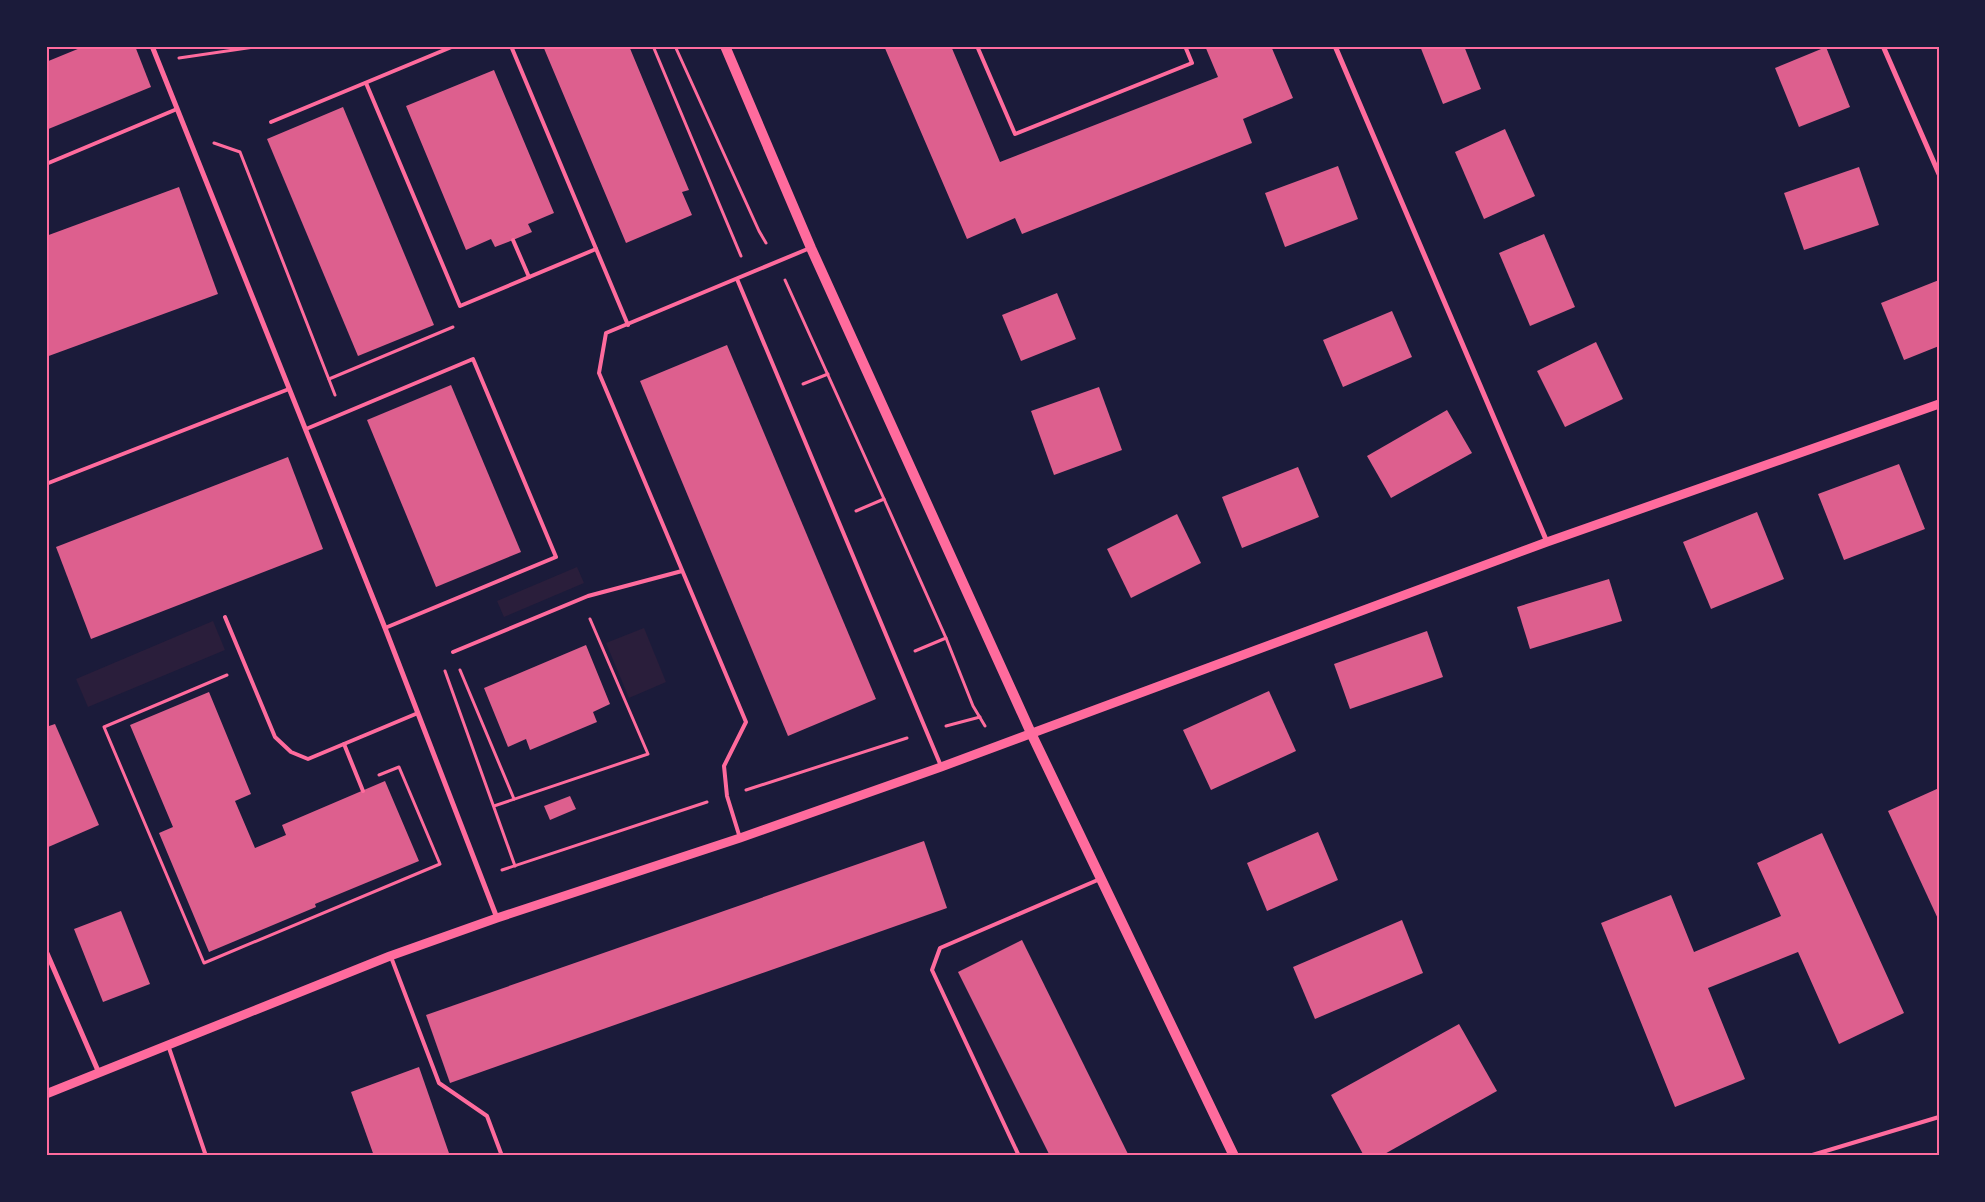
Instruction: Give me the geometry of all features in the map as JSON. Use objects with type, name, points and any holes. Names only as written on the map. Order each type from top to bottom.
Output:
[{"type":"main road","points":[[726,47],[812,248],[1031,732],[1234,1156]]},
{"type":"street","points":[[152,46],[385,628],[497,918]]},
{"type":"street","points":[[1335,46],[1547,542]]},
{"type":"street","points":[[1883,46],[1939,174]]},
{"type":"street","points":[[46,1094],[390,956],[497,918],[740,838],[941,767],[1547,542],[1939,404]]},
{"type":"street","points":[[46,951],[99,1073]]},
{"type":"lane","points":[[272,122],[454,46]]},
{"type":"lane","points":[[511,46],[628,325]]},
{"type":"lane","points":[[977,46],[1015,134],[1192,63],[1185,46]]},
{"type":"lane","points":[[366,83],[460,306],[596,249]]},
{"type":"lane","points":[[46,164],[177,109]]},
{"type":"lane","points":[[513,240],[529,277]]},
{"type":"lane","points":[[740,838],[727,796],[724,766],[746,722],[599,373],[606,333],[812,248]]},
{"type":"lane","points":[[737,279],[941,767]]},
{"type":"lane","points":[[306,429],[473,359],[556,556],[385,628]]},
{"type":"lane","points":[[46,484],[289,389]]},
{"type":"lane","points":[[453,652],[582,598],[682,571]]},
{"type":"lane","points":[[225,616],[275,736],[291,752],[308,759],[418,713]]},
{"type":"lane","points":[[344,744],[363,791]]},
{"type":"lane","points":[[1019,1156],[932,970],[940,948],[1100,879]]},
{"type":"lane","points":[[390,956],[439,1083],[487,1116],[502,1156]]},
{"type":"lane","points":[[168,1045],[206,1156]]},
{"type":"lane","points":[[1809,1156],[1939,1117]]},
{"type":"path","points":[[178,58],[261,46]]},
{"type":"path","points":[[653,46],[749,274]]},
{"type":"path","points":[[675,46],[759,231],[778,262],[946,638],[973,706],[996,746]]},
{"type":"path","points":[[176,52],[181,67]]},
{"type":"path","points":[[212,142],[240,152],[343,414]]},
{"type":"path","points":[[329,379],[460,324],[453,309],[460,306]]},
{"type":"path","points":[[837,519],[884,499]]},
{"type":"path","points":[[494,806],[648,754],[582,598]]},
{"type":"path","points":[[896,658],[946,638]]},
{"type":"path","points":[[453,652],[514,799]]},
{"type":"path","points":[[246,667],[104,726],[204,963],[440,864],[399,767],[360,783]]},
{"type":"path","points":[[444,668],[516,866]]},
{"type":"shaded area","points":[[577,567],[584,583],[504,617],[497,601]]},
{"type":"shaded area","points":[[213,621],[225,650],[88,707],[76,679]]},
{"type":"shaded area","points":[[644,628],[666,682],[629,698],[606,643]]},
{"type":"building","points":[[85,46],[135,46],[151,87],[46,130],[46,62]]},
{"type":"building","points":[[543,46],[629,46],[689,190],[682,192],[692,215],[626,243]]},
{"type":"building","points":[[884,46],[951,46],[1000,162],[1218,77],[1205,46],[1271,46],[1293,98],[1243,119],[1252,143],[1022,234],[1015,218],[967,239]]},
{"type":"building","points":[[1420,46],[1464,46],[1481,89],[1443,104]]},
{"type":"building","points":[[1826,47],[1850,107],[1799,127],[1775,68]]},
{"type":"building","points":[[494,70],[554,213],[528,224],[532,232],[513,240],[495,247],[491,239],[466,250],[406,106]]},
{"type":"building","points":[[343,107],[434,325],[358,356],[267,139]]},
{"type":"building","points":[[1505,129],[1535,196],[1484,219],[1455,152]]},
{"type":"building","points":[[1338,166],[1358,219],[1285,247],[1265,193]]},
{"type":"building","points":[[1859,167],[1879,225],[1804,250],[1784,193]]},
{"type":"building","points":[[179,187],[218,294],[46,357],[46,236]]},
{"type":"building","points":[[1544,234],[1575,307],[1530,326],[1499,253]]},
{"type":"building","points":[[1939,280],[1939,346],[1904,360],[1881,303]]},
{"type":"building","points":[[1057,293],[1076,339],[1021,361],[1002,315]]},
{"type":"building","points":[[1392,311],[1412,357],[1343,387],[1323,340]]},
{"type":"building","points":[[1596,342],[1623,399],[1565,427],[1537,371]]},
{"type":"building","points":[[727,345],[876,699],[788,736],[640,381]]},
{"type":"building","points":[[451,385],[521,552],[436,587],[367,420]]},
{"type":"building","points":[[1099,387],[1122,450],[1054,475],[1031,411]]},
{"type":"building","points":[[1447,410],[1472,453],[1391,498],[1367,456]]},
{"type":"building","points":[[288,457],[323,549],[91,639],[56,547]]},
{"type":"building","points":[[1899,464],[1925,529],[1844,560],[1818,494]]},
{"type":"building","points":[[1298,467],[1319,517],[1242,548],[1222,497]]},
{"type":"building","points":[[1757,512],[1784,579],[1711,609],[1683,542]]},
{"type":"building","points":[[1177,514],[1201,563],[1131,598],[1107,549]]},
{"type":"building","points":[[1609,579],[1622,621],[1530,649],[1517,607]]},
{"type":"building","points":[[1427,631],[1443,677],[1350,709],[1334,664]]},
{"type":"building","points":[[586,645],[610,704],[593,712],[597,722],[530,750],[526,739],[508,747],[484,688]]},
{"type":"building","points":[[1269,691],[1296,751],[1211,790],[1183,730]]},
{"type":"building","points":[[209,692],[251,794],[235,801],[255,848],[286,835],[282,825],[385,781],[419,861],[315,904],[316,907],[209,952],[159,833],[173,827],[130,725]]},
{"type":"building","points":[[55,724],[99,825],[46,848],[46,727]]},
{"type":"building","points":[[1939,788],[1939,921],[1888,811]]},
{"type":"building","points":[[570,796],[576,809],[550,820],[544,806]]},
{"type":"building","points":[[1318,832],[1338,880],[1267,911],[1247,863]]},
{"type":"building","points":[[1822,833],[1904,1013],[1839,1044],[1798,952],[1708,988],[1745,1079],[1675,1107],[1601,923],[1671,895],[1694,952],[1781,916],[1757,863]]},
{"type":"building","points":[[924,841],[947,908],[450,1083],[426,1015]]},
{"type":"building","points":[[121,911],[150,984],[103,1002],[74,929]]},
{"type":"building","points":[[1402,920],[1423,973],[1315,1019],[1293,967]]},
{"type":"building","points":[[1022,940],[1129,1156],[1050,1156],[958,972]]},
{"type":"building","points":[[1459,1024],[1497,1091],[1381,1156],[1364,1156],[1331,1095]]},
{"type":"building","points":[[419,1067],[450,1156],[374,1156],[351,1092]]}]
